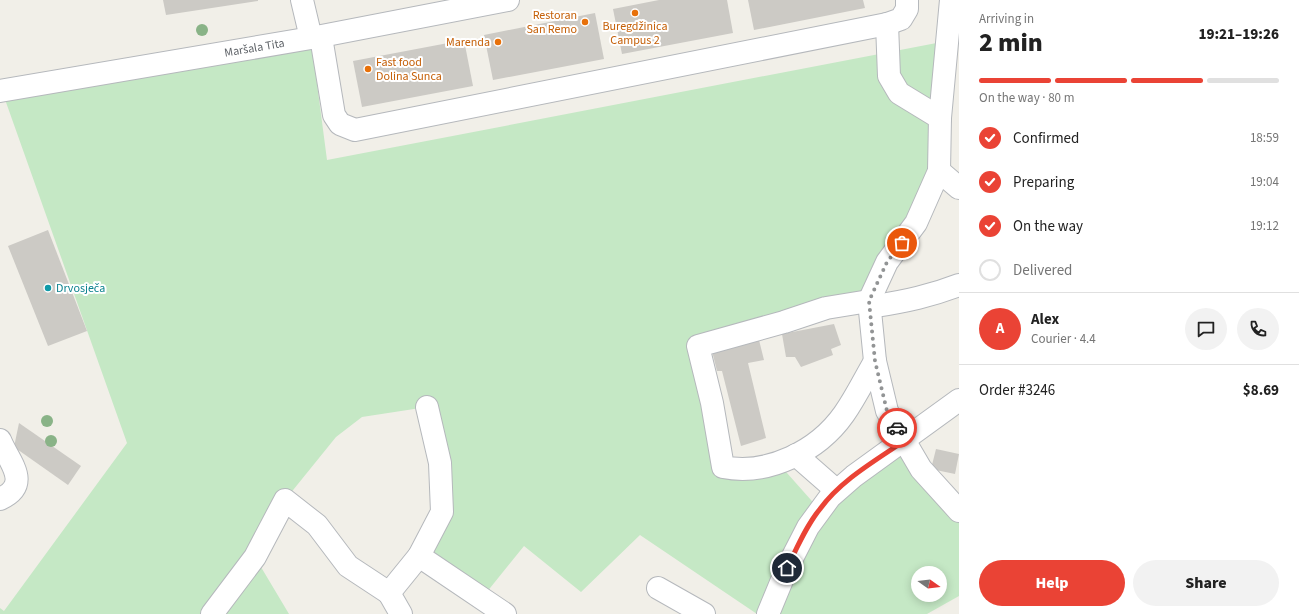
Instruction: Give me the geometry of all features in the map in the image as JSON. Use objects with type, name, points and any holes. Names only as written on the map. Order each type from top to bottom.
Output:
[{"type":"street","points":[[302,0],[316,37],[334,116],[340,124],[355,130],[887,24],[901,19],[907,9],[907,0]]},
{"type":"street","name":"Maršala Tita","points":[[0,91],[316,37],[508,0]]},
{"type":"street","points":[[951,0],[940,118],[939,171],[916,224],[887,262],[869,301],[875,361],[887,411],[921,469],[959,511]]},
{"type":"street","points":[[887,24],[889,76],[899,93],[940,118]]},
{"type":"street","points":[[939,171],[959,188]]},
{"type":"street","points":[[875,361],[844,414],[823,437],[796,455],[778,464],[738,470],[723,467],[712,403],[698,346],[784,322],[826,308],[869,301],[876,306],[899,302],[933,295],[959,284]]},
{"type":"street","points":[[768,614],[787,568],[819,509],[836,490],[959,400]]},
{"type":"street","points":[[389,593],[419,556],[442,512],[440,463],[427,407]]},
{"type":"street","points":[[0,499],[10,494],[17,479],[14,464],[3,447]]},
{"type":"street","points":[[796,455],[836,490]]},
{"type":"street","points":[[212,614],[255,557],[284,500],[317,525],[348,566],[389,593],[401,614]]},
{"type":"street","points":[[419,556],[506,614]]},
{"type":"street","points":[[658,588],[704,614]]},
{"type":"green space","points":[[311,38],[327,160],[947,41],[939,171],[869,301],[698,346],[723,467],[779,464],[819,509],[904,441],[959,511],[959,596],[927,614],[757,614],[640,535],[581,592],[524,546],[482,598],[419,556],[442,512],[427,407],[362,417],[336,437],[285,500],[255,557],[289,614],[0,614],[0,608],[4,611],[127,443],[2,91]]},
{"type":"building","points":[[163,0],[258,0],[258,1],[166,15]]},
{"type":"building","points":[[659,0],[727,0],[733,33],[622,54],[613,9]]},
{"type":"building","points":[[748,0],[863,0],[865,8],[754,30]]},
{"type":"building","points":[[595,13],[604,59],[493,80],[484,35]]},
{"type":"building","points":[[464,40],[473,86],[362,107],[353,61]]},
{"type":"building","name":"Drvosječa","points":[[48,230],[87,331],[48,346],[8,246]]},
{"type":"building","points":[[834,324],[841,345],[831,349],[833,355],[801,367],[795,357],[786,357],[782,334]]},
{"type":"building","points":[[759,340],[764,360],[748,363],[766,438],[741,446],[722,371],[717,371],[712,351]]},
{"type":"building","points":[[19,423],[81,466],[68,485],[14,447]]},
{"type":"building","points":[[936,449],[959,454],[955,474],[931,469]]},
{"type":"way so far","points":[[897,428],[887,411],[875,361],[869,301],[887,262],[902,243]]},
{"type":"place","name":"Buregdžinica Campus 2","points":[[635,13]]},
{"type":"place","name":"Restoran San Remo","points":[[585,22]]},
{"type":"place","name":"Marenda","points":[[498,42]]},
{"type":"place","name":"Fast food Dolina Sunca","points":[[368,69]]},
{"type":"place","name":"Drvosječa","points":[[48,288]]},
{"type":"route","points":[[787,568],[808,527],[819,509],[830,497],[847,481],[904,441],[897,428]]}]
